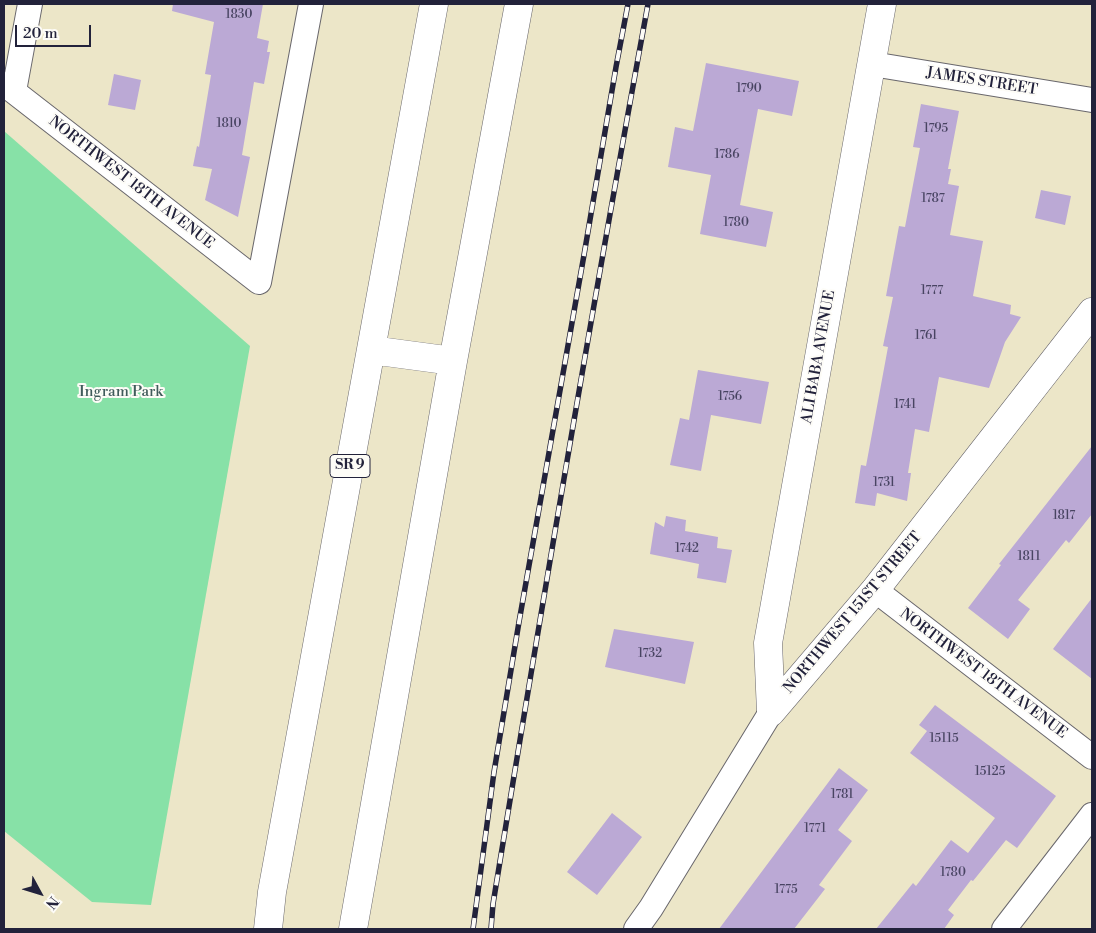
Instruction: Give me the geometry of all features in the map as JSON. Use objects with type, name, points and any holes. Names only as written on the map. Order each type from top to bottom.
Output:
[{"type":"main road","name":"SR 9","points":[[268,929],[272,892],[434,4]]},
{"type":"main road","points":[[354,929],[453,361],[519,4]]},
{"type":"main road","name":"ALI BABA AVENUE","points":[[771,712],[768,643],[882,4]]},
{"type":"main road","name":"NORTHWEST 151ST STREET","points":[[771,712],[875,590],[1092,312]]},
{"type":"main road","points":[[371,350],[453,361]]},
{"type":"street","points":[[9,88],[30,4]]},
{"type":"street","name":"NORTHWEST 18TH AVENUE","points":[[9,88],[259,282],[311,4]]},
{"type":"street","name":"JAMES STREET","points":[[872,64],[1092,100]]},
{"type":"street","name":"NORTHWEST 18TH AVENUE","points":[[875,590],[1092,757]]},
{"type":"street","name":"NORTHWEST 151ST STREET","points":[[636,929],[651,908],[771,712]]},
{"type":"street","points":[[1004,929],[1092,815]]},
{"type":"green space","name":"Ingram Park","points":[[4,131],[250,346],[151,905],[92,902],[4,831]]},
{"type":"building","points":[[173,4],[263,4],[257,38],[269,41],[267,52],[270,52],[264,84],[254,82],[242,155],[250,157],[238,217],[205,200],[212,169],[193,166],[197,146],[199,147],[211,75],[205,74],[214,22],[172,11]]},
{"type":"building","points":[[706,63],[799,81],[792,116],[758,109],[740,205],[773,212],[766,247],[700,234],[711,175],[668,167],[675,127],[693,131]]},
{"type":"building","points":[[114,74],[141,80],[135,110],[108,105]]},
{"type":"building","points":[[921,104],[959,111],[948,169],[951,169],[948,184],[959,186],[950,235],[983,241],[973,296],[1011,305],[1010,314],[1021,317],[1005,342],[989,388],[939,377],[929,432],[915,429],[908,473],[911,473],[907,501],[877,493],[875,506],[855,503],[861,465],[866,466],[888,347],[883,346],[893,297],[886,296],[899,226],[905,227],[920,148],[913,147]]},
{"type":"building","points":[[1041,190],[1071,196],[1065,225],[1035,218]]},
{"type":"building","points":[[698,370],[769,382],[761,424],[711,415],[701,471],[670,465],[680,418],[689,420]]},
{"type":"building","points":[[1092,446],[1092,514],[1069,543],[1066,540],[1018,600],[1030,609],[1008,639],[968,608],[1001,565],[999,564]]},
{"type":"building","points":[[666,516],[686,520],[685,531],[718,537],[717,548],[732,550],[726,583],[697,578],[699,564],[650,554],[655,522],[664,527]]},
{"type":"building","points":[[1092,598],[1092,679],[1053,649]]},
{"type":"building","points":[[614,629],[694,642],[685,684],[605,667]]},
{"type":"building","points":[[935,705],[1056,796],[1017,848],[1006,840],[973,881],[971,880],[948,910],[954,915],[944,929],[876,929],[913,883],[916,886],[951,840],[968,853],[995,818],[910,753],[927,731],[919,725]]},
{"type":"building","points":[[839,768],[868,790],[838,830],[852,841],[819,885],[825,889],[794,929],[719,929]]},
{"type":"building","points":[[612,813],[642,837],[597,895],[567,872]]},
{"type":"railway","points":[[473,929],[494,772],[519,622],[628,4]]},
{"type":"railway","points":[[491,929],[493,904],[549,566],[648,4]]}]
